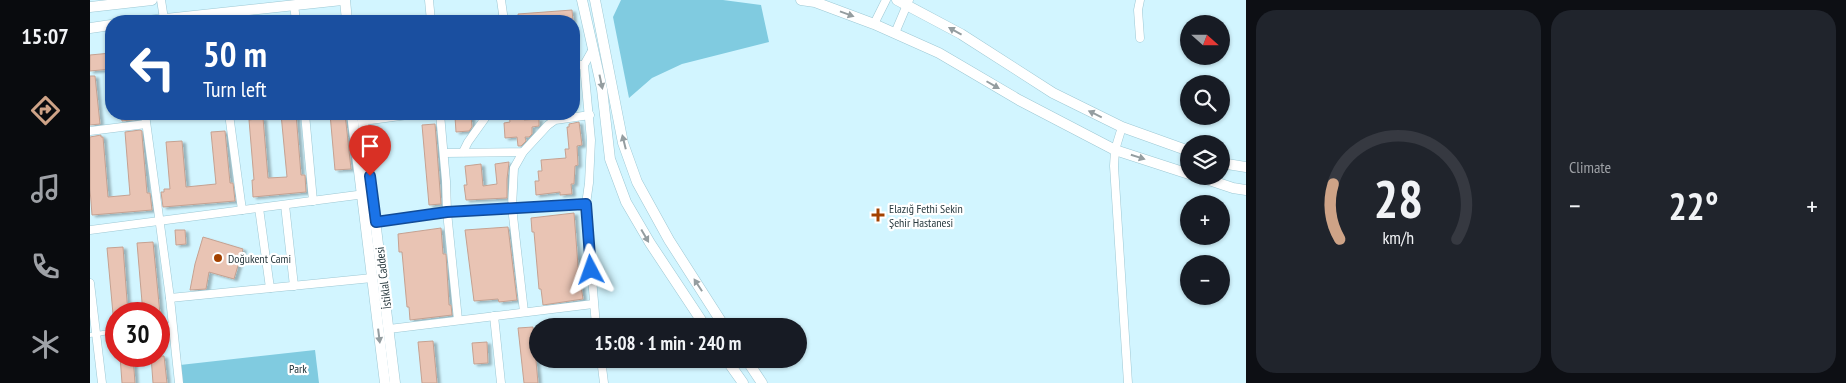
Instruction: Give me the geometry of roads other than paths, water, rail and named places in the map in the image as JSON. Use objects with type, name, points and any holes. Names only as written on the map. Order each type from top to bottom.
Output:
[{"type":"street","points":[[90,7],[152,0]]},
{"type":"street","points":[[161,0],[163,15]]},
{"type":"street","points":[[232,15],[294,5],[344,0],[345,15]]},
{"type":"street","points":[[428,0],[430,15]]},
{"type":"street","points":[[501,0],[503,15]]},
{"type":"street","points":[[582,0],[602,89],[610,159],[626,202],[650,243],[700,318]]},
{"type":"street","points":[[595,0],[623,143],[637,182],[669,240],[719,318]]},
{"type":"street","points":[[800,0],[815,2],[896,33],[940,53],[1019,100],[1115,150],[1180,171]]},
{"type":"street","points":[[874,24],[886,0]]},
{"type":"street","points":[[897,0],[908,3],[961,34],[1053,93],[1122,126],[1180,148]]},
{"type":"street","points":[[1140,0],[1138,10],[1140,38]]},
{"type":"street","points":[[896,33],[908,3]]},
{"type":"street","points":[[294,5],[295,15]]},
{"type":"street","points":[[90,28],[105,27]]},
{"type":"street","points":[[594,48],[584,65],[590,115],[591,162],[586,204],[595,318]]},
{"type":"street","points":[[580,65],[584,65]]},
{"type":"street","points":[[580,116],[590,115]]},
{"type":"street","points":[[146,120],[170,298],[179,383]]},
{"type":"street","points":[[230,120],[242,210]]},
{"type":"street","points":[[306,120],[313,201]]},
{"type":"street","name":"İstiklal Caddesi","points":[[353,120],[367,194],[376,222],[395,383]]},
{"type":"street","name":"İstiklal Caddesi","points":[[362,120],[372,278],[385,383]]},
{"type":"street","points":[[441,120],[447,212],[458,320]]},
{"type":"street","points":[[463,152],[484,120]]},
{"type":"street","points":[[524,312],[512,207],[514,168],[523,152],[555,120]]},
{"type":"street","points":[[90,131],[146,124]]},
{"type":"street","points":[[1122,126],[1115,150],[1114,182],[1128,383]]},
{"type":"street","points":[[444,153],[523,152]]},
{"type":"street","points":[[1230,164],[1246,167]]},
{"type":"street","points":[[1225,185],[1246,190]]},
{"type":"street","points":[[90,230],[367,194]]},
{"type":"street","points":[[376,222],[447,212],[586,204]]},
{"type":"street","points":[[285,205],[294,286]]},
{"type":"street","points":[[259,208],[270,288]]},
{"type":"street","points":[[170,298],[372,278]]},
{"type":"street","points":[[90,282],[93,334],[102,383]]},
{"type":"street","points":[[388,328],[593,304]]},
{"type":"street","points":[[494,316],[501,383]]},
{"type":"street","points":[[602,368],[604,383]]},
{"type":"street","points":[[732,368],[743,383]]},
{"type":"street","points":[[752,368],[762,383]]},
{"type":"place","name":"Elazığ Fethi Sekin Şehir Hastanesi","points":[[878,215]]},
{"type":"place","name":"Doğukent Cami","points":[[218,258]]},
{"type":"park label","name":"Park","points":[[298,368]]}]
